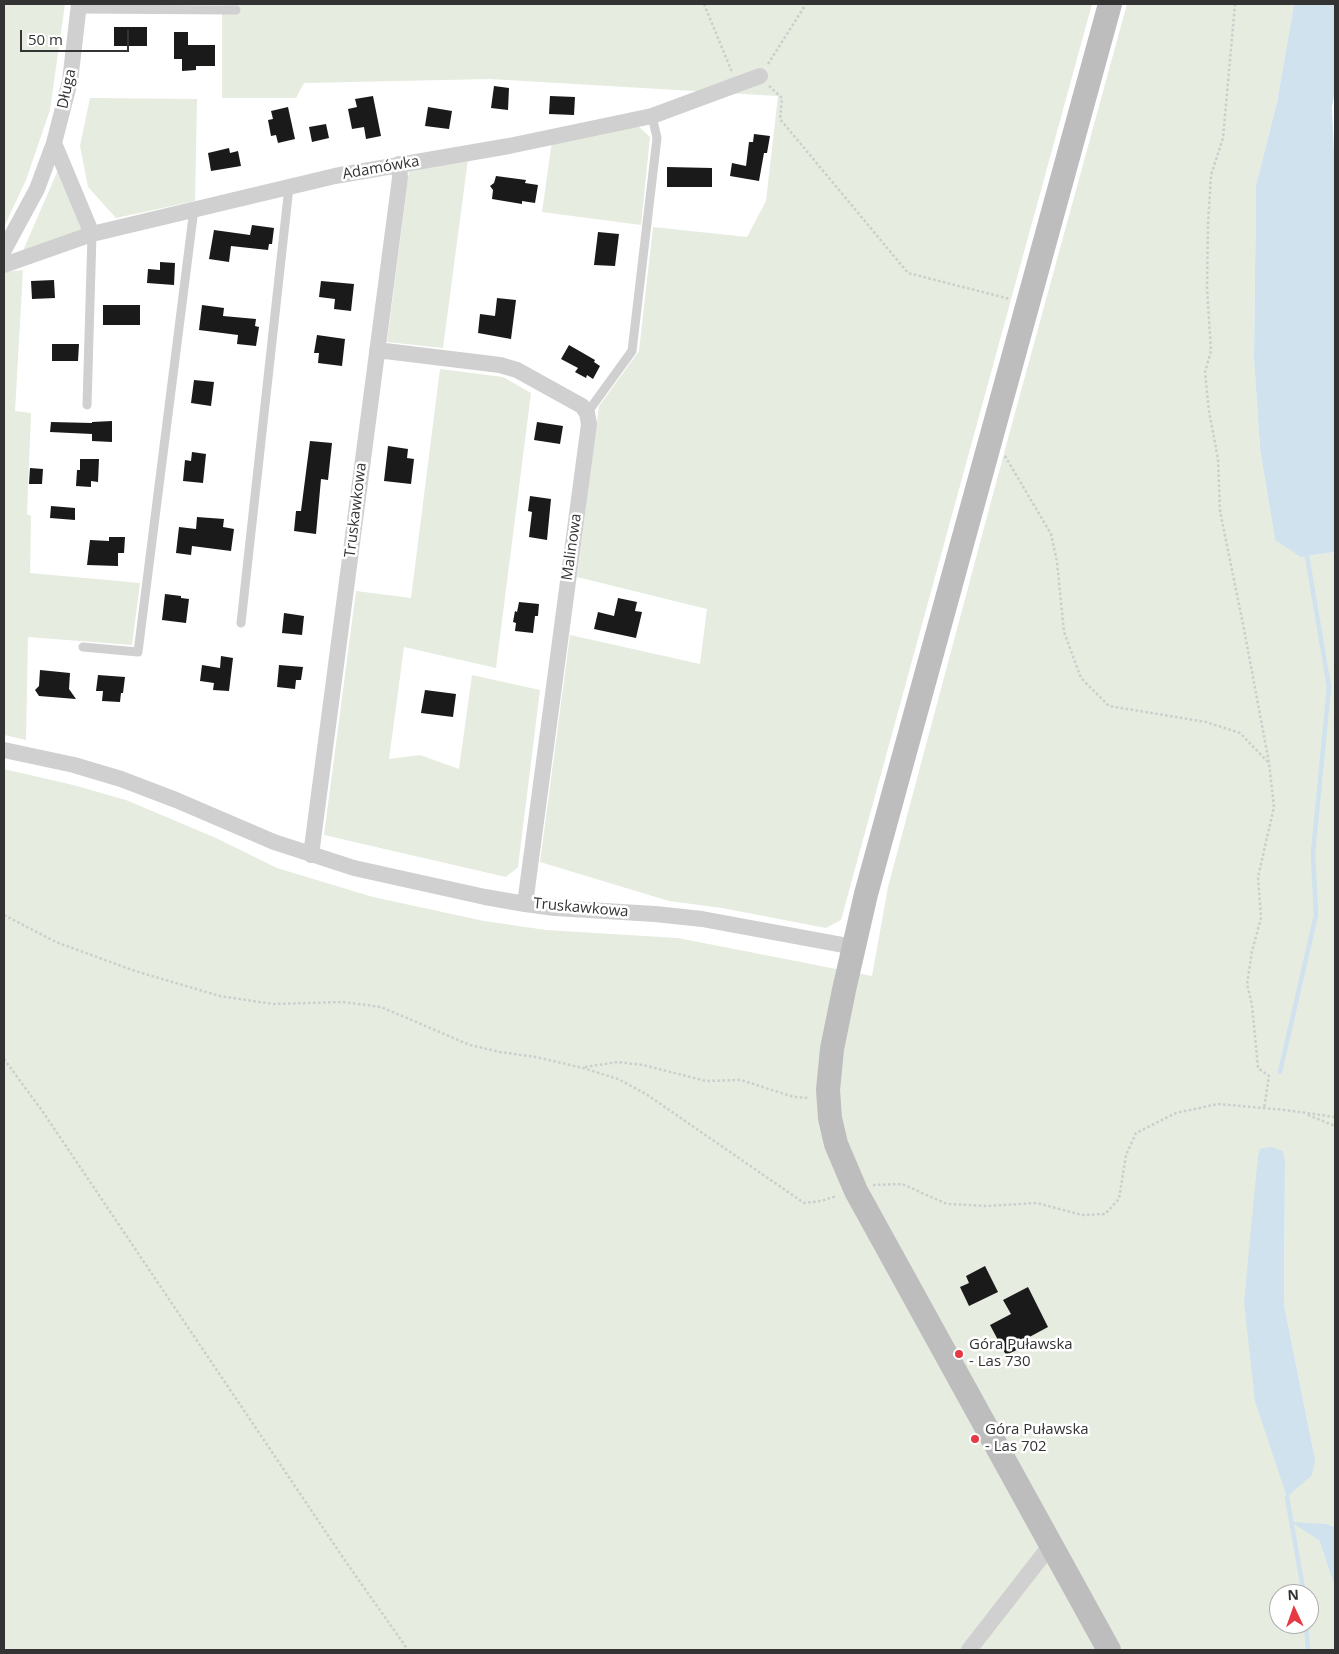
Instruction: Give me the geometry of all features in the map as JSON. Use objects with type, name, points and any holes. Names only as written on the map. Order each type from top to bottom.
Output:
[{"type":"street","points":[[1109,1650],[856,1191],[836,1144],[830,1118],[829,1099],[832,1049],[854,947],[907,740],[1110,4]]},
{"type":"street","name":"Długa","points":[[4,250],[37,189],[54,143],[70,81],[78,6]]},
{"type":"street","name":"Adamówka","points":[[4,265],[92,234],[194,209],[399,164],[509,146],[652,116],[760,76]]},
{"type":"street","points":[[54,143],[92,234]]},
{"type":"street","name":"Truskawkowa","points":[[310,855],[400,178],[399,164]]},
{"type":"street","points":[[377,350],[500,365],[516,370],[582,406],[587,413]]},
{"type":"street","name":"Malinowa","points":[[525,904],[589,424],[587,413]]},
{"type":"street","name":"Truskawkowa","points":[[4,750],[74,765],[121,779],[176,800],[274,842],[354,868],[525,904],[554,908],[702,919],[854,947]]},
{"type":"street","points":[[969,1650],[1050,1546]]},
{"type":"lane","points":[[78,6],[236,10]]},
{"type":"lane","points":[[587,413],[632,351],[657,138],[652,116]]},
{"type":"lane","points":[[241,623],[290,187]]},
{"type":"lane","points":[[83,647],[138,652],[194,209]]},
{"type":"lane","points":[[87,405],[92,234]]},
{"type":"path","points":[[704,4],[737,85]]},
{"type":"path","points":[[806,4],[760,76],[782,98],[780,119],[908,273],[1027,304]]},
{"type":"path","points":[[1236,4],[1223,138],[1211,175],[1208,224],[1211,351],[1205,372],[1209,411],[1218,459],[1220,511],[1244,629],[1274,807],[1258,877],[1261,918],[1252,951],[1247,984],[1252,1005],[1258,1068],[1269,1076],[1264,1109]]},
{"type":"path","points":[[992,433],[1051,534],[1064,632],[1081,678],[1109,706],[1206,722],[1240,734],[1268,763]]},
{"type":"path","points":[[4,915],[56,942],[135,971],[220,996],[274,1004],[343,1002],[381,1007],[470,1044],[500,1052],[583,1068],[618,1079],[646,1094],[804,1203],[820,1201],[876,1183],[902,1184],[947,1204],[987,1206],[1037,1202],[1082,1215],[1105,1214],[1120,1199],[1126,1155],[1136,1133],[1176,1112],[1218,1104],[1335,1117]]},
{"type":"path","points":[[4,1058],[43,1112],[408,1650]]},
{"type":"path","points":[[583,1068],[618,1062],[644,1065],[706,1081],[741,1080],[794,1096],[829,1099]]},
{"type":"path","points":[[1302,1113],[1335,1126]]},
{"type":"shaded area","points":[[4,4],[65,4],[50,110],[26,180],[4,227]]},
{"type":"shaded area","points":[[222,4],[1092,4],[841,920],[826,928],[722,908],[669,901],[540,862],[570,635],[700,664],[707,609],[577,577],[599,406],[639,351],[653,227],[747,237],[766,201],[778,96],[490,79],[304,83],[296,98],[222,98]]},
{"type":"shaded area","points":[[1127,4],[1294,4],[1277,102],[1256,185],[1254,357],[1260,449],[1275,540],[1307,556],[1335,552],[1335,1527],[1327,1524],[1319,1540],[1335,1587],[1335,1650],[4,1650],[4,769],[126,800],[216,838],[277,868],[373,897],[484,921],[546,930],[678,938],[872,976],[888,887]],"holes":[[[1283,1151],[1285,1160],[1284,1304],[1315,1459],[1256,1193],[1258,1156]]]},
{"type":"shaded area","points":[[90,98],[197,99],[195,201],[116,218],[88,187],[80,146]]},
{"type":"shaded area","points":[[635,123],[650,137],[641,225],[542,212],[552,141]]},
{"type":"shaded area","points":[[468,159],[443,348],[387,342],[409,171]]},
{"type":"shaded area","points":[[58,170],[82,230],[22,253]]},
{"type":"shaded area","points":[[23,270],[15,411],[31,413],[27,514],[31,516],[30,573],[140,583],[132,645],[28,637],[26,740],[4,735],[4,272]]},
{"type":"shaded area","points":[[440,369],[503,377],[531,393],[496,668],[404,647],[389,759],[420,755],[459,769],[472,675],[540,690],[518,867],[506,877],[324,835],[356,591],[411,598]]},
{"type":"water","points":[[1294,4],[1335,4],[1335,91],[1332,107],[1335,173],[1335,552],[1301,557],[1275,540],[1260,449],[1254,358],[1256,185],[1277,102]]},
{"type":"water","points":[[1271,1147],[1283,1151],[1285,1160],[1284,1304],[1315,1459],[1312,1475],[1287,1497],[1255,1401],[1244,1302],[1258,1156],[1260,1149]]},
{"type":"water","points":[[1291,1522],[1327,1524],[1335,1527],[1335,1587],[1319,1540]]},
{"type":"building","points":[[114,27],[147,27],[147,46],[114,46]]},
{"type":"building","points":[[174,32],[188,32],[188,45],[215,45],[215,66],[196,66],[196,70],[182,71],[182,59],[174,59]]},
{"type":"building","points":[[494,86],[509,88],[508,110],[491,108]]},
{"type":"building","points":[[373,96],[381,136],[366,139],[364,127],[352,129],[348,109],[357,107],[355,99]]},
{"type":"building","points":[[550,96],[575,97],[574,115],[549,114]]},
{"type":"building","points":[[288,107],[295,139],[278,143],[276,135],[271,136],[268,120],[273,119],[271,111]]},
{"type":"building","points":[[428,107],[452,111],[449,129],[425,126]]},
{"type":"building","points":[[326,124],[329,138],[312,142],[309,127]]},
{"type":"building","points":[[754,134],[770,136],[767,153],[764,153],[759,181],[730,176],[732,163],[746,166],[749,142],[753,142]]},
{"type":"building","points":[[229,148],[230,153],[238,151],[241,166],[211,171],[208,153]]},
{"type":"building","points":[[667,167],[712,168],[712,187],[667,187]]},
{"type":"building","points":[[496,176],[526,180],[525,183],[538,185],[535,203],[522,201],[522,204],[492,199],[493,190],[490,186],[494,183]]},
{"type":"building","points":[[252,225],[274,228],[272,244],[269,244],[268,250],[231,246],[229,262],[209,259],[214,230],[250,235]]},
{"type":"building","points":[[598,232],[619,234],[615,266],[594,265]]},
{"type":"building","points":[[160,262],[175,263],[174,285],[147,283],[148,269],[160,270]]},
{"type":"building","points":[[54,280],[55,298],[32,299],[31,281]]},
{"type":"building","points":[[321,281],[354,284],[351,311],[334,309],[335,299],[319,297]]},
{"type":"building","points":[[497,298],[516,300],[511,339],[478,333],[480,314],[495,316]]},
{"type":"building","points":[[103,305],[140,305],[140,325],[103,325]]},
{"type":"building","points":[[202,305],[224,308],[223,316],[256,319],[255,326],[259,327],[256,346],[237,344],[238,335],[199,330]]},
{"type":"building","points":[[317,335],[345,339],[342,366],[318,363],[319,353],[314,353]]},
{"type":"building","points":[[52,344],[79,344],[78,361],[52,361]]},
{"type":"building","points":[[569,345],[595,360],[594,362],[600,366],[593,379],[587,375],[586,378],[575,372],[578,368],[561,359]]},
{"type":"building","points":[[194,380],[214,382],[211,406],[191,403]]},
{"type":"building","points":[[112,421],[112,442],[92,441],[92,434],[50,432],[51,422],[92,423]]},
{"type":"building","points":[[537,422],[563,426],[560,444],[534,440]]},
{"type":"building","points":[[310,441],[332,443],[328,480],[321,479],[316,534],[294,531],[296,511],[301,511]]},
{"type":"building","points":[[388,446],[408,449],[407,458],[414,459],[411,484],[384,481]]},
{"type":"building","points":[[192,452],[206,454],[203,483],[183,481],[185,460],[191,461]]},
{"type":"building","points":[[80,459],[99,459],[98,482],[91,481],[91,487],[76,486],[77,470],[80,470]]},
{"type":"building","points":[[30,468],[43,469],[42,484],[29,484]]},
{"type":"building","points":[[530,496],[551,499],[547,540],[529,537],[532,512],[528,511]]},
{"type":"building","points":[[51,506],[75,508],[75,520],[50,518]]},
{"type":"building","points":[[197,517],[224,519],[223,527],[234,529],[231,551],[192,546],[191,555],[176,553],[179,527],[196,529]]},
{"type":"building","points":[[109,537],[125,537],[124,553],[118,553],[118,566],[87,565],[90,540],[109,541]]},
{"type":"building","points":[[165,594],[189,599],[186,623],[162,620]]},
{"type":"building","points":[[618,598],[637,602],[635,611],[642,612],[636,638],[594,629],[598,612],[614,616]]},
{"type":"building","points":[[519,602],[539,604],[533,633],[515,631],[516,623],[513,622]]},
{"type":"building","points":[[284,613],[304,616],[302,635],[282,633]]},
{"type":"building","points":[[221,656],[233,658],[229,691],[213,690],[214,683],[200,681],[202,665],[220,668]]},
{"type":"building","points":[[279,665],[303,667],[301,680],[296,680],[295,689],[277,687]]},
{"type":"building","points":[[40,670],[70,673],[69,689],[76,699],[39,696],[35,690],[39,686]]},
{"type":"building","points":[[98,675],[125,677],[120,702],[102,701],[103,691],[96,691]]},
{"type":"building","points":[[425,690],[456,694],[453,717],[421,713]]},
{"type":"building","points":[[985,1266],[998,1292],[969,1306],[960,1287],[969,1283],[966,1276]]},
{"type":"building","points":[[1028,1287],[1048,1327],[1022,1341],[1025,1346],[1006,1355],[990,1325],[1011,1314],[1003,1300]]},
{"type":"waterway","points":[[1280,1072],[1316,915],[1313,853],[1329,687],[1307,556]]},
{"type":"waterway","points":[[1287,1497],[1302,1584]]},
{"type":"waterway","points":[[1307,1634],[1308,1650]]},
{"type":"place","name":"Góra Puławska - Las 730","points":[[959,1354]]},
{"type":"place","name":"Góra Puławska - Las 702","points":[[975,1439]]}]
